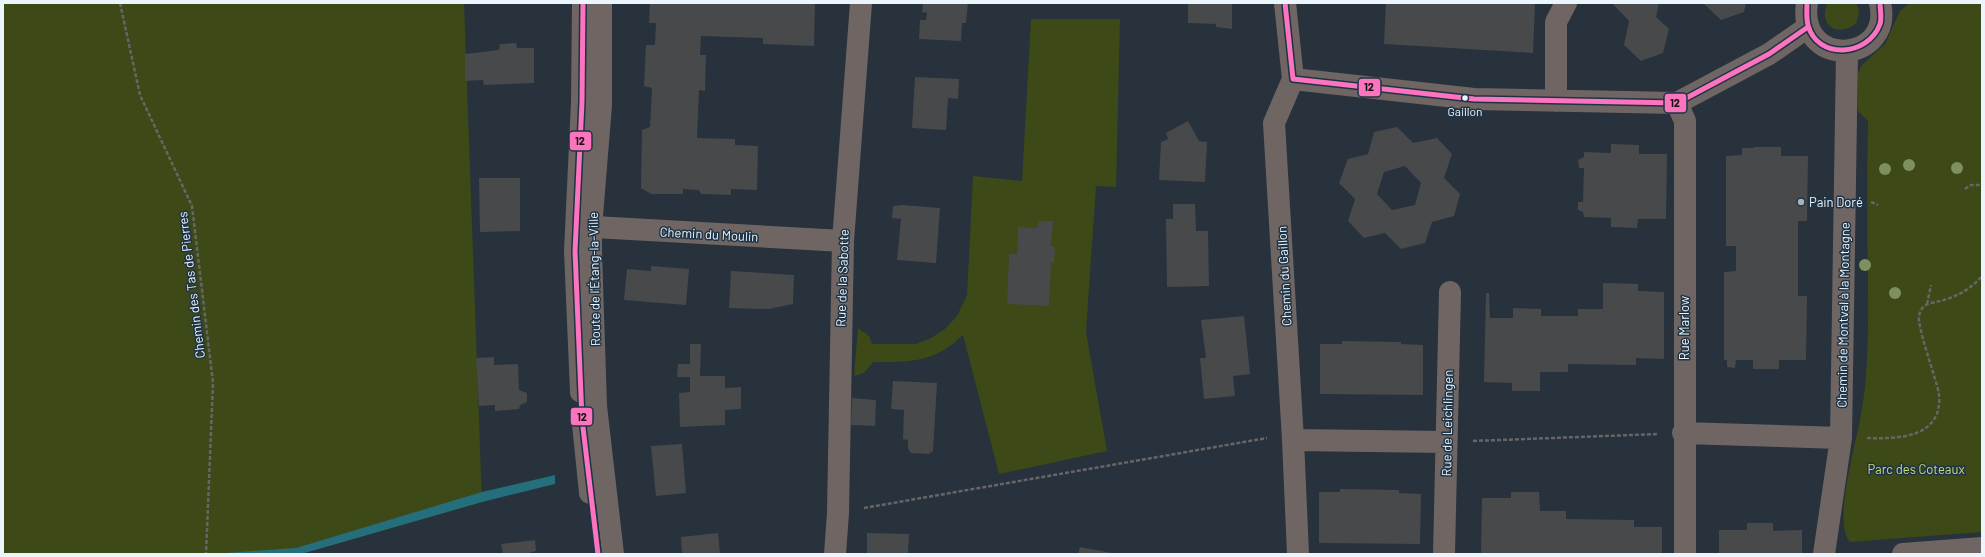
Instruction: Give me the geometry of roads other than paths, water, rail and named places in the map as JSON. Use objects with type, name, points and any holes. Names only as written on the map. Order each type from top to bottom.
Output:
[{"type":"street","name":"Route de l'Étang-la-Ville","points":[[583,3],[582,102],[584,227],[596,406],[613,554]]},
{"type":"street","name":"Route de l'Étang-la-Ville","points":[[598,554],[582,419],[575,251],[584,227],[601,105],[601,3]]},
{"type":"street","name":"Rue de la Sabotte","points":[[835,554],[838,513],[843,241],[862,3]]},
{"type":"street","points":[[1284,3],[1293,79],[1474,99],[1677,103],[1769,54],[1808,27]]},
{"type":"street","points":[[1556,101],[1556,22],[1566,3]]},
{"type":"street","points":[[1808,3],[1806,15],[1808,27],[1814,38],[1824,46],[1835,51],[1848,52],[1859,49],[1869,42],[1876,33],[1881,22],[1882,11],[1880,3]]},
{"type":"street","name":"Chemin de Montval à la Montagne","points":[[1824,554],[1841,438],[1848,52]]},
{"type":"street","name":"Chemin du Gaillon","points":[[1293,79],[1274,123],[1294,440],[1298,554]]},
{"type":"street","name":"Rue Marlow","points":[[1677,103],[1685,121],[1683,433],[1684,554]]},
{"type":"street","name":"Chemin du Moulin","points":[[584,227],[843,241]]},
{"type":"street","name":"Rue de Leichlingen","points":[[1444,554],[1450,292]]},
{"type":"street","points":[[1683,433],[1841,438]]},
{"type":"street","points":[[1294,440],[1446,442]]},
{"type":"street","points":[[1903,554],[1982,548]]},
{"type":"water","points":[[555,475],[555,484],[482,502],[301,554],[212,554],[296,548],[482,492]]},
{"type":"place","name":"Gaillon","points":[[1465,98]]},
{"type":"place","name":"Pain Doré","points":[[1801,202]]},
{"type":"park label","name":"Parc des Coteaux","points":[[1916,469]]}]
